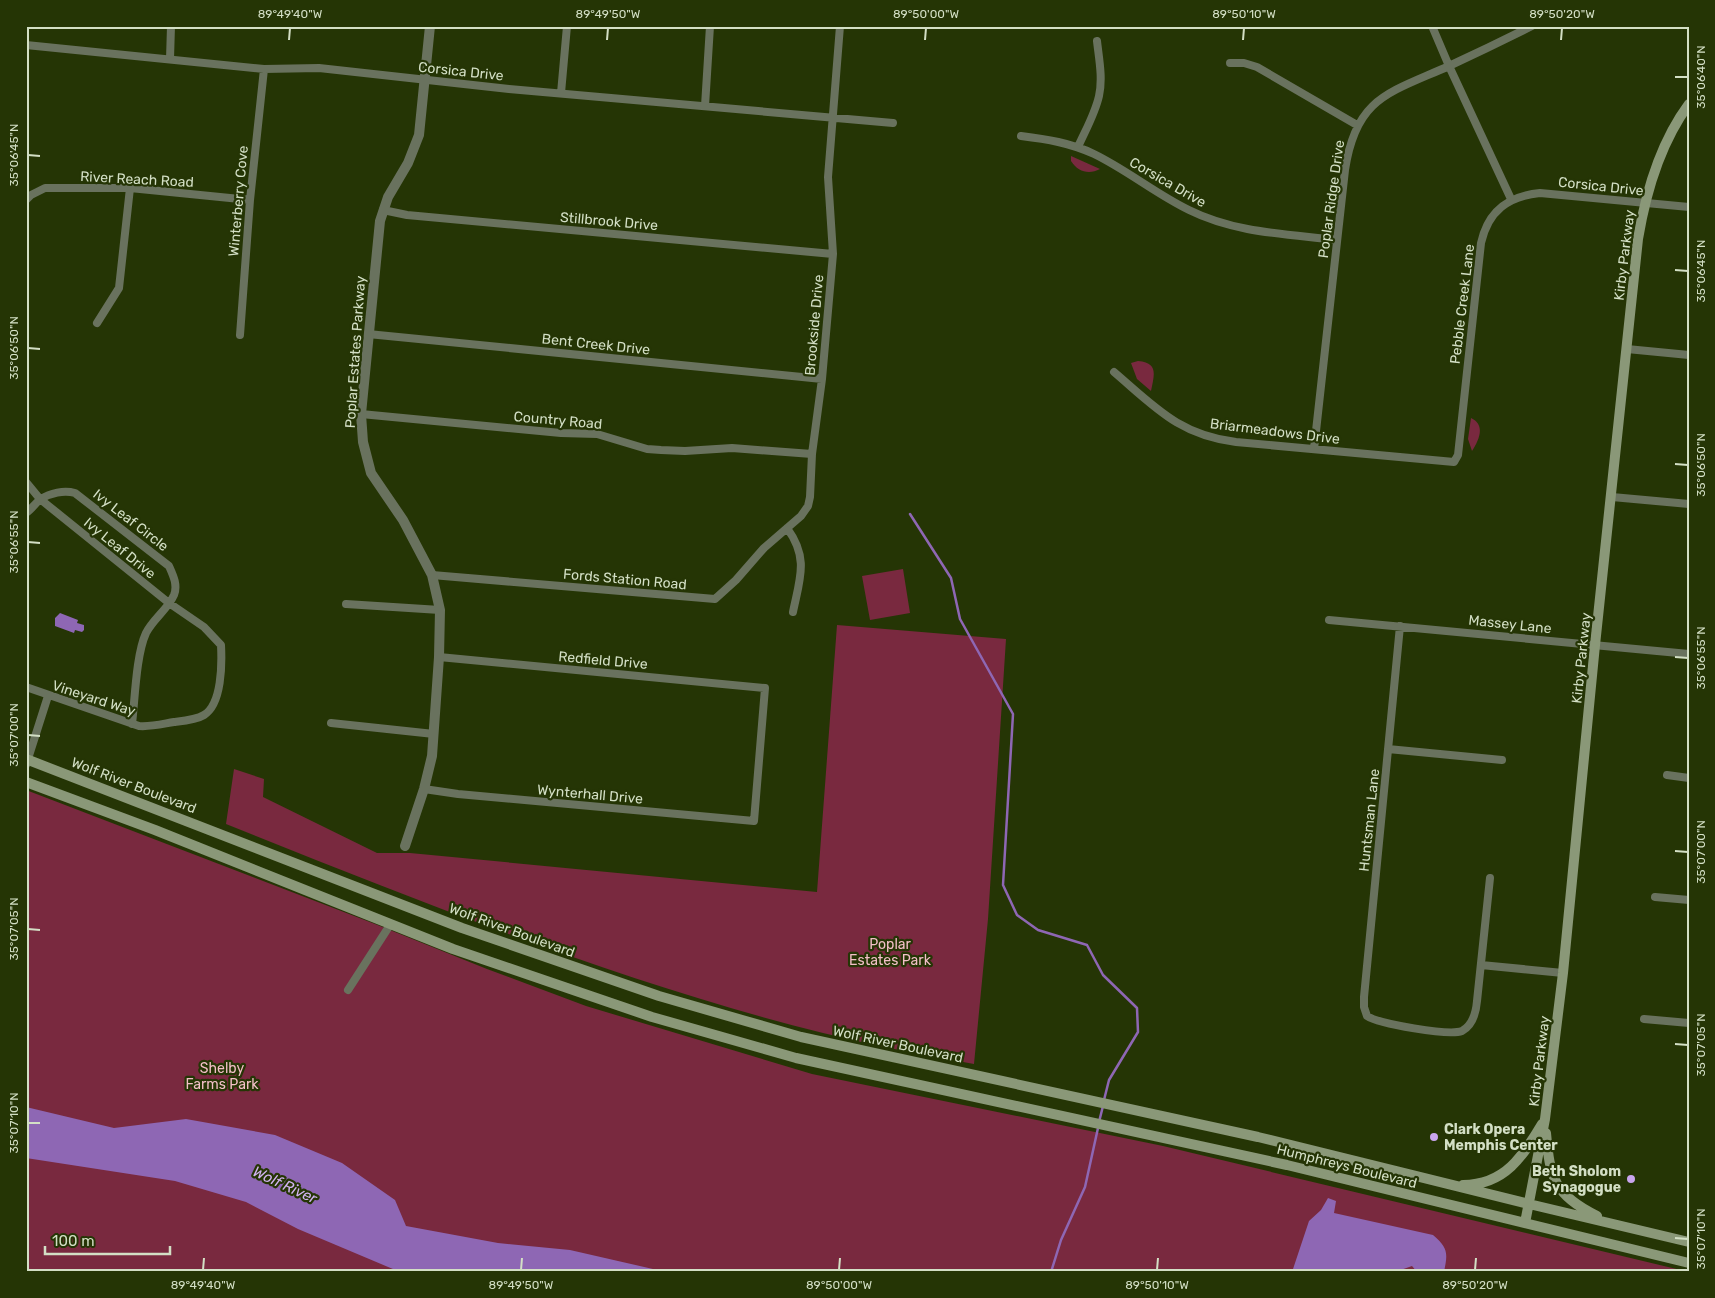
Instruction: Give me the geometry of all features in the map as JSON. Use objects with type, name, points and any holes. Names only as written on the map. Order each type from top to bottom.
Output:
[{"type":"main road","name":"Kirby Parkway","points":[[1525,1223],[1546,1119],[1563,973],[1638,239],[1645,203],[1663,150],[1689,104]]},
{"type":"main road","name":"Wolf River Boulevard","points":[[27,761],[462,928],[658,996],[802,1037],[1003,1081]]},
{"type":"main road","points":[[26,782],[155,830],[390,925]]},
{"type":"main road","name":"Humphreys Boulevard","points":[[390,925],[453,949],[652,1017],[796,1058],[1287,1165],[1689,1263]]},
{"type":"main road","name":"Humphreys Boulevard","points":[[1003,1081],[1258,1137],[1689,1242]]},
{"type":"main road","points":[[1450,1185],[1484,1182],[1508,1170],[1520,1158],[1546,1119]]},
{"type":"main road","points":[[1546,1119],[1548,1160],[1557,1184],[1574,1204],[1614,1224]]},
{"type":"street","points":[[170,59],[171,26]]},
{"type":"street","name":"Poplar Estates Parkway","points":[[405,846],[424,789],[432,756],[439,657],[440,610],[432,575],[403,520],[371,474],[363,442],[361,414],[378,230],[388,197],[415,148],[421,121],[430,26]]},
{"type":"street","points":[[561,93],[567,26]]},
{"type":"street","points":[[706,106],[710,26]]},
{"type":"street","name":"Brookside Drive","points":[[787,528],[801,516],[808,506],[812,454],[822,379],[833,254],[828,177],[840,26]]},
{"type":"street","points":[[1432,26],[1512,199]]},
{"type":"street","name":"Poplar Ridge Drive","points":[[1314,449],[1347,158],[1357,125],[1376,103],[1394,90],[1532,26]]},
{"type":"street","points":[[1078,147],[1099,95],[1100,75],[1097,41]]},
{"type":"street","name":"Corsica Drive","points":[[26,45],[264,69],[319,68],[561,93],[893,123]]},
{"type":"street","points":[[1230,62],[1244,63],[1257,67],[1357,125]]},
{"type":"street","name":"Winterberry Cove","points":[[240,335],[250,200],[264,69]]},
{"type":"street","name":"Corsica Drive","points":[[1021,136],[1052,140],[1078,147],[1108,162],[1188,210],[1215,221],[1255,231],[1337,240]]},
{"type":"street","name":"River Reach Road","points":[[26,200],[31,195],[45,188],[130,188],[250,200]]},
{"type":"street","points":[[97,323],[119,288],[130,188]]},
{"type":"street","name":"Corsica Drive","points":[[1512,199],[1528,194],[1540,193],[1689,207]]},
{"type":"street","name":"Pebble Creek Lane","points":[[1454,462],[1458,455],[1481,243],[1483,234],[1493,216],[1512,199]]},
{"type":"street","name":"Stillbrook Drive","points":[[383,210],[414,216],[833,254]]},
{"type":"street","name":"Bent Creek Drive","points":[[368,334],[822,379]]},
{"type":"street","points":[[1627,349],[1689,355]]},
{"type":"street","name":"Briarmeadows Drive","points":[[1114,372],[1168,418],[1184,428],[1199,434],[1230,442],[1454,462]]},
{"type":"street","name":"Country Road","points":[[361,414],[561,433],[597,434],[642,447],[661,450],[685,451],[732,448],[812,454]]},
{"type":"street","name":"Ivy Leaf Drive","points":[[26,482],[40,499],[169,603],[204,627]]},
{"type":"street","name":"Ivy Leaf Circle","points":[[40,499],[59,492],[68,491],[75,493],[164,561],[169,566],[176,584],[174,594],[169,603]]},
{"type":"street","points":[[1612,497],[1689,504]]},
{"type":"street","points":[[26,513],[40,499]]},
{"type":"street","points":[[787,528],[797,544],[801,556],[799,581],[793,612]]},
{"type":"street","name":"Fords Station Road","points":[[432,575],[715,599],[736,580],[764,548],[787,528]]},
{"type":"street","points":[[132,724],[142,643],[150,626],[169,603]]},
{"type":"street","points":[[346,604],[440,610]]},
{"type":"street","name":"Massey Lane","points":[[1329,620],[1689,654]]},
{"type":"street","name":"Huntsman Lane","points":[[1400,626],[1364,998],[1367,1016],[1378,1021],[1405,1026],[1450,1033],[1461,1031],[1474,1018],[1478,1002],[1481,965]]},
{"type":"street","name":"Vineyard Way","points":[[26,687],[132,724],[145,726],[187,720],[204,715],[212,708],[216,699],[221,645],[204,627]]},
{"type":"street","name":"Redfield Drive","points":[[439,657],[765,688],[754,821]]},
{"type":"street","points":[[27,761],[48,696]]},
{"type":"street","points":[[331,723],[434,734]]},
{"type":"street","points":[[1388,750],[1502,760]]},
{"type":"street","points":[[1667,776],[1689,778]]},
{"type":"street","name":"Wynterhall Drive","points":[[424,789],[458,794],[754,821]]},
{"type":"street","points":[[1490,878],[1481,965],[1563,973]]},
{"type":"street","points":[[1655,897],[1689,900]]},
{"type":"street","points":[[348,990],[390,925]]},
{"type":"street","points":[[1644,1018],[1689,1023]]},
{"type":"green space","points":[[1071,156],[1100,169],[1092,172],[1080,170],[1071,161]]},
{"type":"green space","points":[[1138,361],[1149,364],[1154,371],[1151,391],[1137,379],[1131,363]]},
{"type":"green space","points":[[1471,418],[1476,421],[1480,429],[1479,438],[1472,451],[1468,439]]},
{"type":"green space","points":[[903,569],[910,613],[870,620],[862,576]]},
{"type":"green space","name":"Poplar Estates Park","points":[[837,625],[1006,639],[988,919],[974,1064],[898,1050],[823,1033],[671,990],[521,939],[226,824],[234,769],[264,779],[263,797],[377,853],[410,853],[817,892]]},
{"type":"green space","name":"Shelby Farms Park","points":[[26,790],[586,1006],[812,1074],[1163,1146],[1689,1272],[26,1272]]},
{"type":"water","points":[[60,613],[78,620],[77,623],[84,625],[84,630],[82,632],[75,630],[74,633],[55,626],[55,618]]},
{"type":"water","name":"Wolf River","points":[[26,1107],[114,1128],[186,1119],[275,1135],[342,1163],[395,1200],[406,1226],[498,1243],[570,1250],[666,1272],[400,1272],[298,1229],[246,1202],[175,1181],[26,1158]]},
{"type":"water","points":[[1328,1198],[1336,1201],[1334,1213],[1433,1235],[1446,1251],[1444,1272],[1417,1272],[1412,1266],[1395,1272],[1292,1272],[1309,1221],[1321,1210]]},
{"type":"waterway","points":[[910,514],[951,578],[960,619],[1013,714],[1003,885],[1017,915],[1038,930],[1087,945],[1103,975],[1137,1008],[1138,1032],[1109,1080],[1104,1100]]},
{"type":"waterway","points":[[1099,1122],[1103,1106]]},
{"type":"waterway","points":[[1051,1272],[1061,1240],[1085,1187],[1098,1128]]},
{"type":"place","name":"Clark Opera Memphis Center","points":[[1434,1137]]},
{"type":"place","name":"Beth Sholom Synagogue","points":[[1631,1179]]}]
